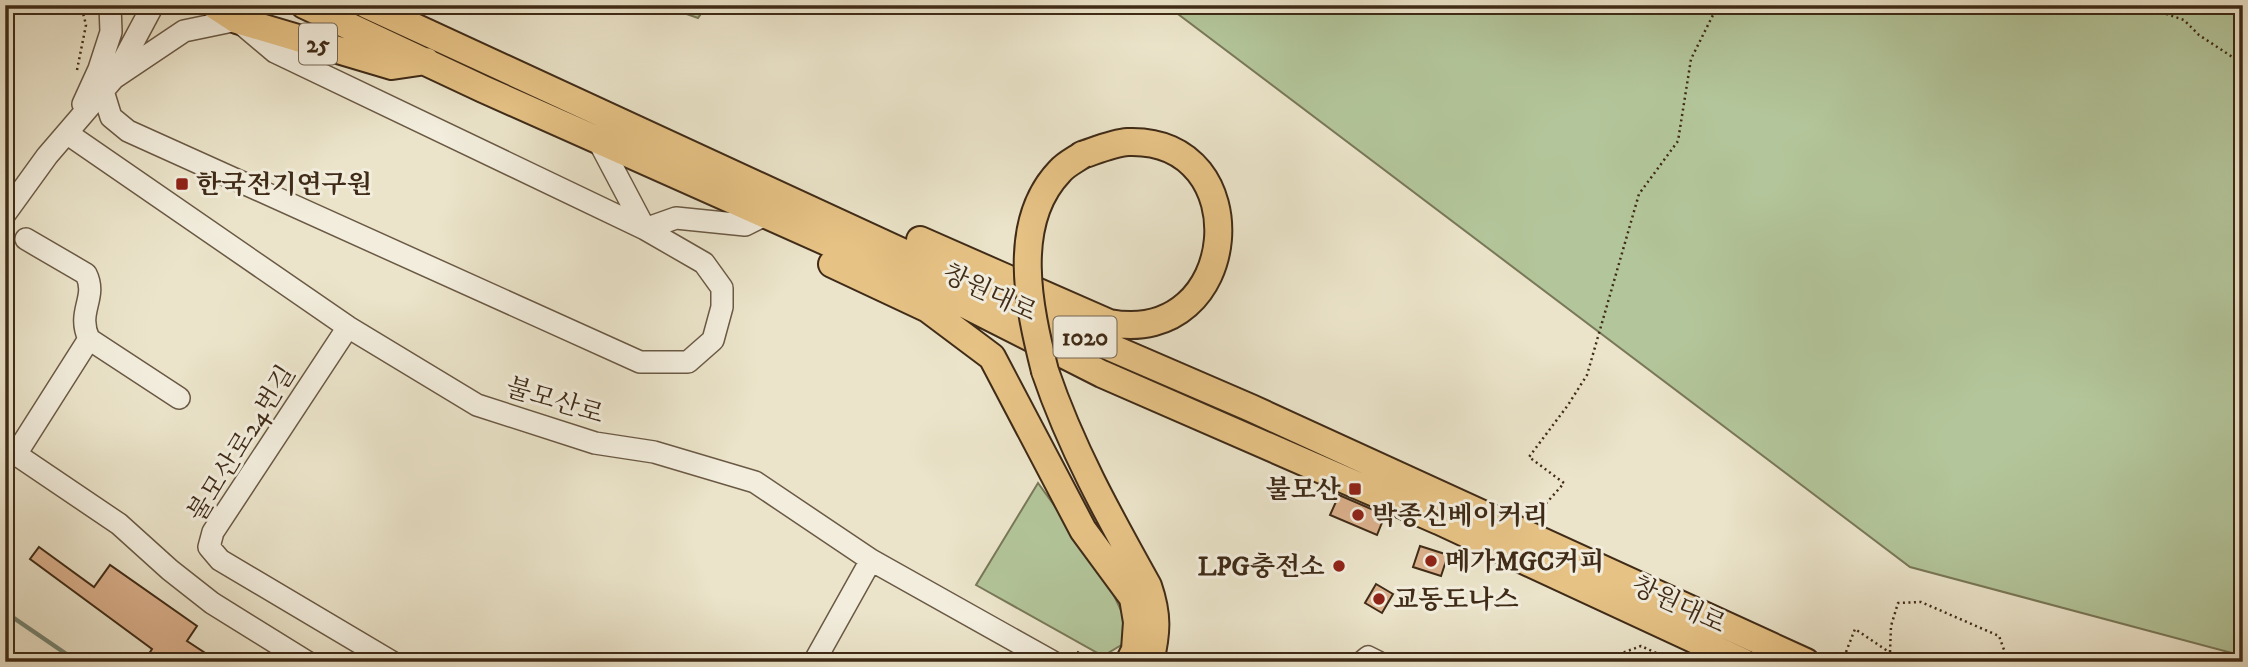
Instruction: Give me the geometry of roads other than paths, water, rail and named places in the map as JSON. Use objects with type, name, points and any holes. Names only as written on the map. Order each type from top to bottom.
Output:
[{"type":"main road","name":"25","points":[[214,5],[237,20],[392,66],[426,61]]},
{"type":"main road","name":"창원대로","points":[[304,5],[946,295],[1102,373],[1439,521],[1743,662]]},
{"type":"main road","name":"창원대로","points":[[367,5],[1082,335],[1251,408],[1806,662]]},
{"type":"main road","points":[[823,216],[860,214],[1109,323],[1128,327],[1144,326],[1164,320],[1195,297],[1206,283],[1214,263],[1220,221],[1209,188],[1200,173],[1179,154],[1156,144],[1127,142],[1082,155],[1062,169],[1044,191],[1033,217],[1028,251],[1030,299],[1045,371],[1060,417],[1077,456],[1148,586],[1155,607],[1157,632],[1150,662]]},
{"type":"main road","points":[[771,218],[783,240],[928,309],[992,357],[1083,530],[1133,598],[1137,622],[1135,650],[1121,661]]},
{"type":"street","points":[[68,134],[99,69],[111,32],[110,5]]},
{"type":"street","points":[[5,214],[47,156],[108,85],[153,5]]},
{"type":"street","points":[[237,20],[275,52],[645,229],[704,263],[722,288],[722,307],[713,340],[688,362],[640,362],[128,131],[111,117],[108,85],[184,31],[237,20]]},
{"type":"street","name":"불모산로","points":[[68,134],[348,327],[477,405],[595,443],[654,453],[755,482],[871,560],[1053,662]]},
{"type":"street","points":[[598,140],[645,229]]},
{"type":"street","points":[[645,229],[676,218],[745,225],[771,218]]},
{"type":"street","points":[[26,239],[86,274],[90,293],[83,327],[89,340],[179,398]]},
{"type":"street","name":"불모산로24번길","points":[[348,327],[213,532],[209,547],[220,560],[392,662]]},
{"type":"street","points":[[89,340],[10,450],[120,524],[170,570],[212,603],[307,662]]},
{"type":"street","points":[[814,662],[871,560]]},
{"type":"street","points":[[1362,662],[1368,657],[1378,662]]},
{"type":"waterway","points":[[5,612],[78,662]]},
{"type":"place","name":"한국전기연구원","points":[[182,184]]},
{"type":"place","name":"불모산","points":[[1355,489]]},
{"type":"place","name":"박종신베이커리","points":[[1358,515]]},
{"type":"place","name":"메가MGC커피","points":[[1431,561]]},
{"type":"place","name":"LPG충전소","points":[[1339,566]]},
{"type":"place","name":"교동도나스","points":[[1379,599]]}]
